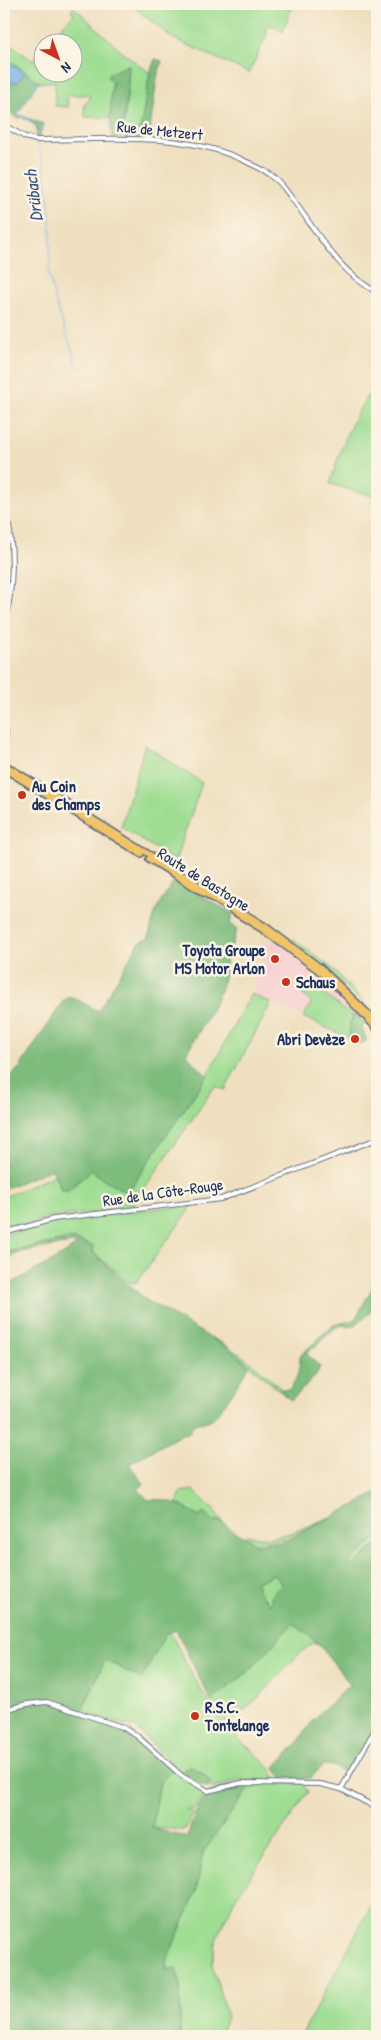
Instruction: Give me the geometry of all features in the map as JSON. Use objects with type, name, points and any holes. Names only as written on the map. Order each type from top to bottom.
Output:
[{"type":"main road","name":"Route de Bastogne","points":[[4,764],[253,918],[320,970],[377,1022]]},
{"type":"main road","name":"Route de Bastogne","points":[[4,769],[243,917],[280,942],[320,970],[377,1029]]},
{"type":"street","points":[[4,13],[10,4]]},
{"type":"street","name":"Rue de Metzert","points":[[4,125],[25,137],[39,140],[139,138],[195,144],[235,156],[274,177],[327,249],[353,274],[377,292]]},
{"type":"street","points":[[4,501],[12,553],[12,584],[4,633]]},
{"type":"street","points":[[4,718],[6,734],[4,750]]},
{"type":"street","name":"Rue de la Côte-Rouge","points":[[4,1233],[54,1219],[221,1199],[377,1138]]},
{"type":"street","points":[[4,1710],[27,1704],[47,1702],[122,1727],[137,1736],[182,1776],[208,1791],[253,1782],[307,1783],[341,1789],[377,1808]]},
{"type":"street","points":[[341,1789],[377,1726]]},
{"type":"shaded area","points":[[274,937],[319,971],[317,974],[356,1011],[355,1015],[351,1015],[312,985],[312,1002],[303,1017],[251,994],[263,962],[263,958],[256,953],[262,945],[259,943],[265,941],[270,944]]},
{"type":"green space","points":[[130,4],[292,4],[283,32],[269,24],[267,34],[249,73],[172,38]]},
{"type":"green space","points":[[74,7],[121,51],[150,73],[139,139],[112,138],[112,136],[122,135],[129,66],[110,73],[108,77],[112,81],[110,118],[85,117],[84,105],[90,99],[89,95],[67,95],[68,107],[55,106],[55,82],[82,82],[82,32],[64,32],[60,28],[74,14],[71,10]]},
{"type":"green space","points":[[4,39],[32,60],[32,77],[4,56]]},
{"type":"green space","points":[[4,56],[32,77],[32,82],[40,83],[36,83],[36,86],[17,114],[43,124],[39,138],[36,137],[37,127],[28,120],[20,117],[19,119],[4,108],[4,85],[6,87],[7,66],[4,70]]},
{"type":"green space","points":[[155,59],[162,61],[157,77],[149,137],[139,136],[150,73]]},
{"type":"green space","points":[[129,65],[122,135],[112,136],[110,118],[112,82],[108,78],[110,73]]},
{"type":"green space","points":[[377,383],[377,497],[330,484],[354,418]]},
{"type":"green space","points":[[145,745],[202,783],[175,861],[121,827]]},
{"type":"green space","points":[[175,880],[233,914],[230,923],[237,929],[225,964],[222,985],[204,1023],[186,1054],[207,1076],[127,1193],[92,1170],[68,1190],[61,1190],[52,1169],[4,1189],[4,1084],[20,1067],[63,1001],[68,998],[74,998],[98,1011],[139,943],[149,937],[158,907]]},
{"type":"green space","points":[[289,939],[294,940],[332,968],[366,1005]]},
{"type":"green space","points":[[312,985],[351,1015],[353,1018],[350,1022],[349,1038],[303,1017],[312,1002],[299,992],[301,990],[306,992]]},
{"type":"green space","points":[[251,994],[271,1003],[225,1090],[215,1086],[131,1208],[47,1218],[4,1231],[4,1197],[55,1175],[61,1190],[68,1190],[92,1170],[127,1193],[207,1076]]},
{"type":"green space","points":[[356,1011],[367,1021],[361,1027],[367,1040],[354,1044],[349,1038],[350,1022],[353,1018],[351,1015],[355,1015]]},
{"type":"green space","points":[[193,1205],[136,1283],[129,1282],[93,1252],[93,1247],[80,1241],[70,1239],[4,1253],[4,1235],[47,1222]]},
{"type":"green space","points":[[70,1239],[80,1241],[93,1247],[93,1253],[145,1299],[229,1349],[249,1365],[232,1393],[213,1418],[191,1426],[192,1429],[188,1434],[184,1433],[129,1464],[144,1484],[138,1489],[148,1500],[162,1500],[175,1503],[199,1517],[203,1512],[213,1521],[223,1522],[232,1530],[257,1545],[281,1542],[294,1537],[377,1493],[377,1538],[348,1563],[353,1566],[377,1544],[377,1723],[346,1773],[330,1765],[323,1765],[311,1778],[283,1779],[274,1768],[297,1744],[313,1720],[350,1684],[318,1643],[293,1623],[249,1671],[211,1701],[176,1630],[165,1634],[142,1679],[105,1660],[82,1711],[66,1706],[65,1708],[130,1731],[174,1769],[160,1782],[152,1828],[187,1838],[196,1813],[206,1796],[225,1787],[253,1782],[203,1852],[196,1892],[168,1957],[166,1970],[176,1968],[180,1982],[180,2036],[4,2036],[4,1253]],"holes":[[[72,1243],[77,1245],[12,1283],[5,1260],[21,1252]],[[274,1574],[282,1585],[271,1595],[271,1606],[257,1589],[257,1582]]]},
{"type":"green space","points":[[377,1279],[377,1305],[356,1325],[346,1327],[345,1325],[336,1328],[306,1353],[320,1367],[315,1377],[291,1400],[280,1391],[281,1389],[289,1390],[295,1382],[299,1370],[300,1356],[333,1325],[356,1318]]},
{"type":"green space","points":[[211,1337],[257,1367],[281,1389],[280,1391],[241,1358],[209,1338]]},
{"type":"green space","points":[[193,1490],[215,1511],[223,1522],[199,1518],[177,1503],[181,1492]]},
{"type":"green space","points":[[330,1517],[279,1540],[246,1543],[246,1535],[268,1538],[291,1533]]},
{"type":"green space","points":[[377,1538],[377,1544],[352,1566],[348,1563]]},
{"type":"green space","points":[[274,1574],[282,1585],[271,1607],[257,1589],[257,1582]]},
{"type":"green space","points":[[293,1623],[318,1643],[313,1643],[301,1652],[258,1698],[228,1724],[211,1701],[249,1671]]},
{"type":"green space","points":[[170,1632],[204,1695],[220,1718],[234,1735],[268,1767],[276,1780],[240,1780],[214,1788],[207,1787],[211,1783],[190,1765],[181,1772],[134,1726],[131,1727],[82,1711],[105,1660],[142,1679],[165,1634]]},
{"type":"green space","points":[[190,1765],[205,1775],[211,1783],[207,1787],[182,1774],[181,1772]]},
{"type":"green space","points":[[173,1770],[203,1790],[203,1796],[195,1809],[187,1808],[186,1810],[193,1812],[186,1828],[182,1830],[152,1828],[160,1781]]},
{"type":"green space","points":[[253,1782],[302,1783],[308,1792],[235,1899],[217,1937],[212,1964],[227,2018],[219,2036],[180,2036],[180,1982],[166,1971],[168,1957],[196,1892],[203,1852]]},
{"type":"green space","points":[[377,1895],[377,2036],[301,2036]]},
{"type":"water","points":[[13,65],[24,73],[17,83],[13,81],[6,87],[4,85],[4,72],[9,66]]},
{"type":"waterway","name":"Drübach","points":[[4,59],[12,64]]},
{"type":"waterway","name":"Drübach","points":[[16,67],[36,82],[36,86],[17,115],[40,126],[38,144],[45,168],[51,232],[49,276],[58,310],[76,362]]},
{"type":"waterway","points":[[77,366],[83,370]]},
{"type":"waterway","points":[[368,2036],[377,2028]]},
{"type":"place","name":"Au Coin des Champs","points":[[22,795]]},
{"type":"place","name":"Toyota Groupe MS Motor Arlon","points":[[275,959]]},
{"type":"place","name":"Schaus","points":[[286,982]]},
{"type":"place","name":"Abri Devèze","points":[[355,1039]]},
{"type":"place","name":"R.S.C. Tontelange","points":[[195,1716]]}]
